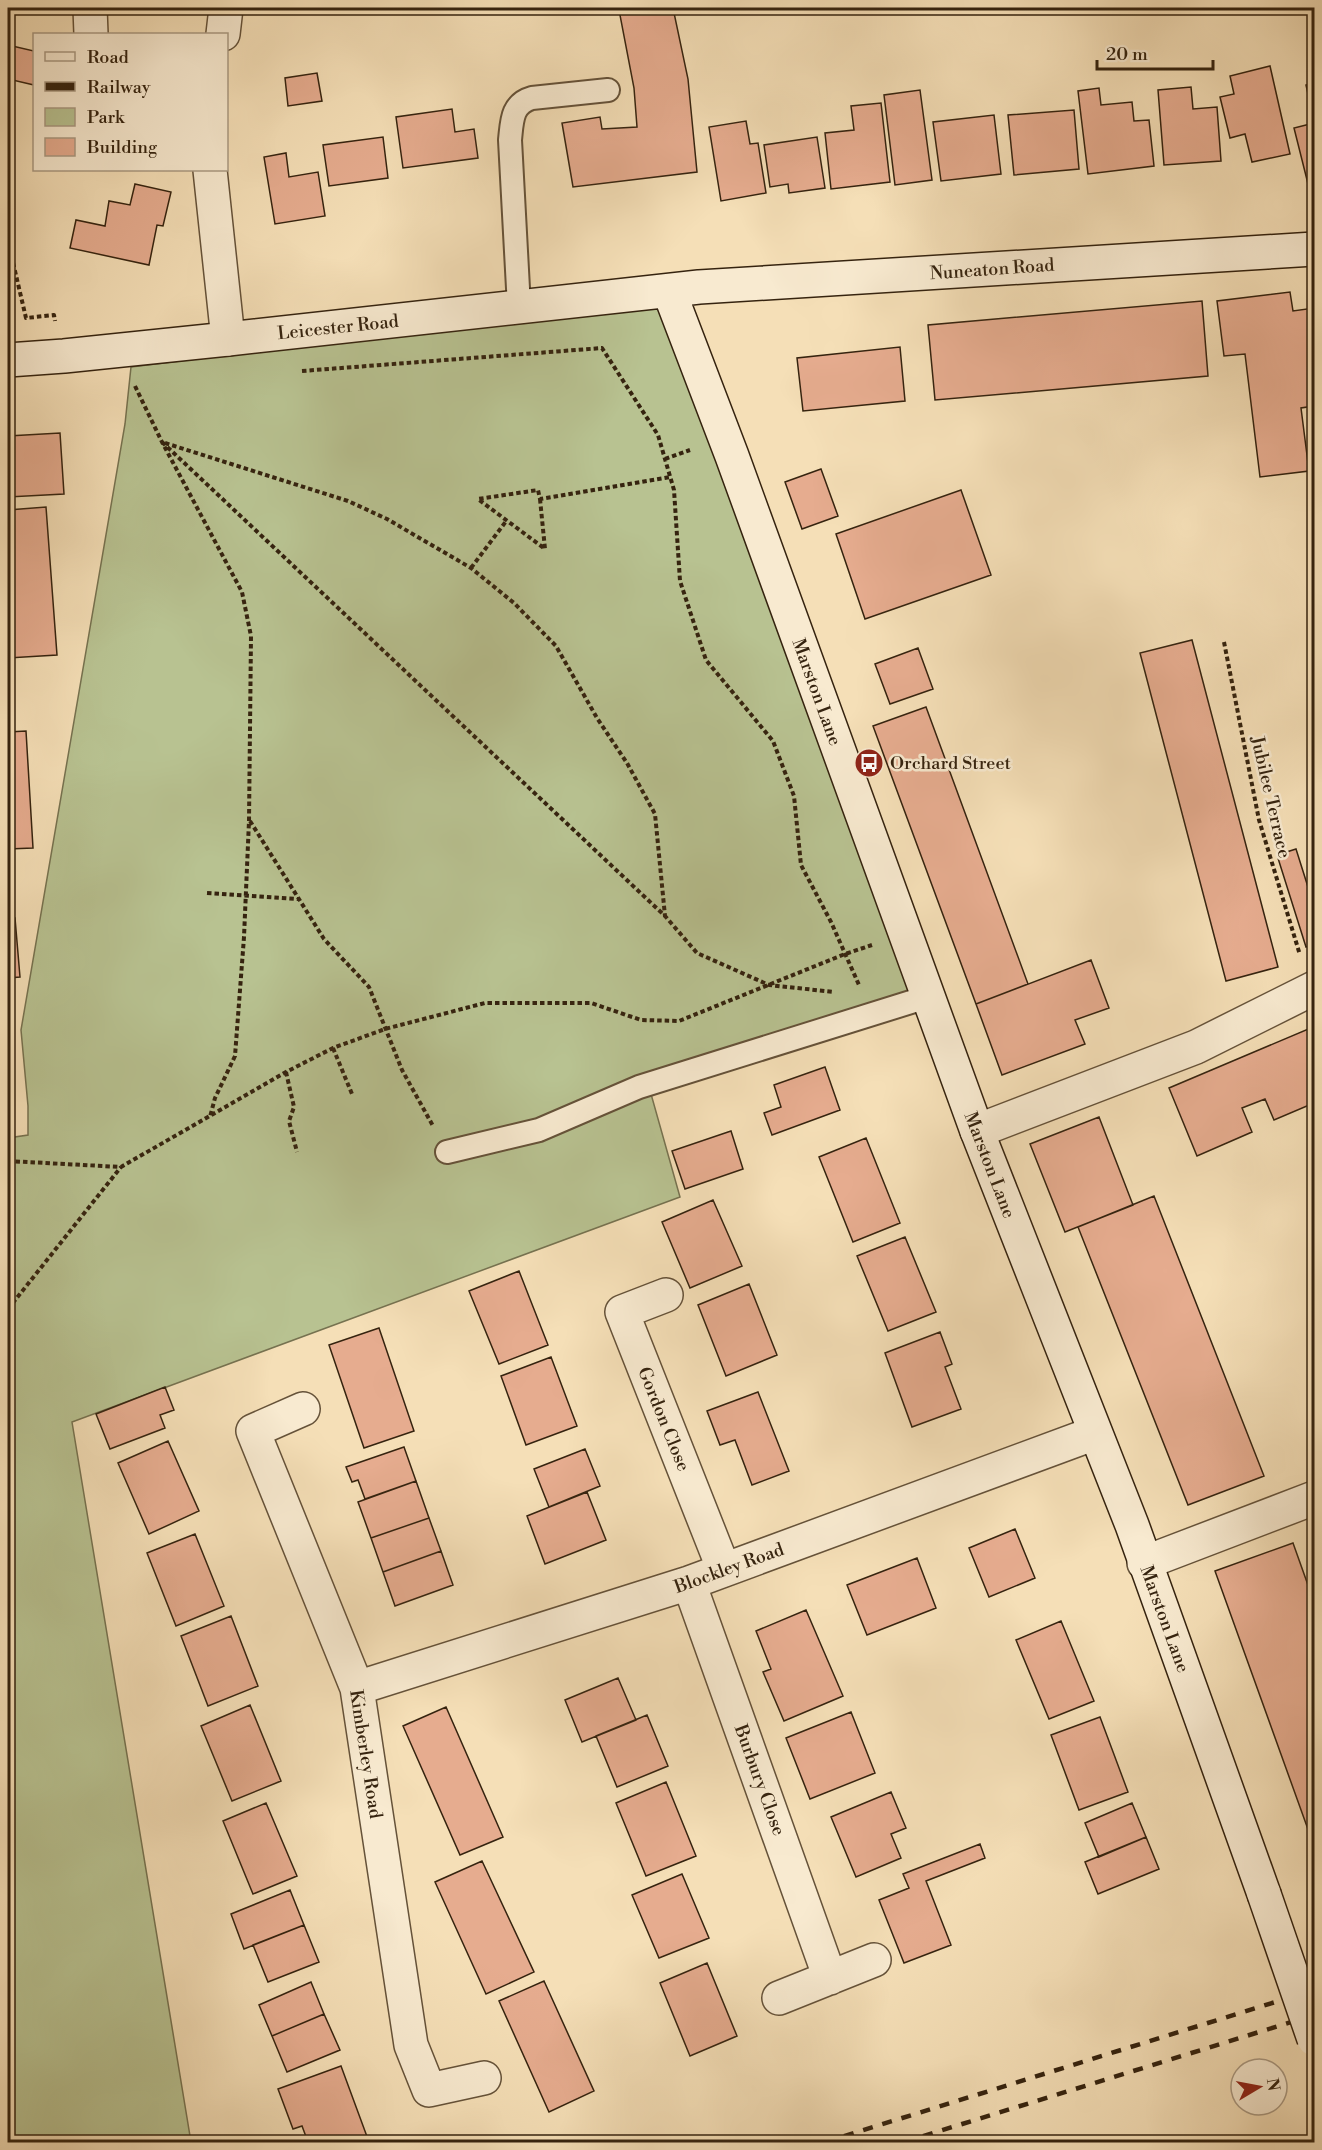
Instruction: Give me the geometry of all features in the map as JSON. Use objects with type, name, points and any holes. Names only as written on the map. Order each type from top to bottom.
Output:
[{"type":"street","points":[[90,8],[91,33]]},
{"type":"street","points":[[223,33],[226,8]]},
{"type":"street","points":[[210,171],[228,339]]},
{"type":"street","name":"Nuneaton Road","points":[[669,291],[1314,249]]},
{"type":"street","name":"Leicester Road","points":[[8,360],[228,339],[669,291]]},
{"type":"street","name":"Marston Lane","points":[[669,291],[732,456],[977,1131],[1132,1525],[1314,2039]]},
{"type":"street","points":[[977,1131],[1196,1047],[1313,989]]},
{"type":"street","name":"Gordon Close","points":[[666,1295],[622,1312],[724,1570]]},
{"type":"street","name":"Kimberley Road","points":[[303,1409],[253,1431],[357,1688],[411,2045],[429,2090],[484,2078]]},
{"type":"street","name":"Blockley Road","points":[[357,1688],[689,1583],[1095,1433]]},
{"type":"street","points":[[1144,1563],[1314,1498]]},
{"type":"street","name":"Burbury Close","points":[[689,1583],[830,1977]]},
{"type":"street","points":[[779,1998],[874,1960]]},
{"type":"lane","points":[[519,307],[510,140],[513,113],[523,100],[609,90]]},
{"type":"lane","points":[[447,1152],[539,1130],[639,1087],[927,997]]},
{"type":"path","points":[[8,241],[26,318],[54,315],[64,356]]},
{"type":"path","points":[[297,371],[602,348],[658,435],[675,490],[680,581],[706,660],[773,741],[794,796],[801,865],[831,922],[863,995]]},
{"type":"path","points":[[145,382],[133,383],[242,592],[251,636],[249,821],[235,1056],[215,1098],[210,1118]]},
{"type":"path","points":[[162,442],[348,501],[387,519],[471,568],[514,603],[556,646],[655,814],[665,916]]},
{"type":"path","points":[[162,442],[665,916],[697,953],[769,985],[840,993]]},
{"type":"path","points":[[540,499],[670,477]]},
{"type":"path","points":[[538,490],[540,499],[545,549],[478,499],[538,490]]},
{"type":"path","points":[[471,568],[507,520]]},
{"type":"path","name":"Jubilee Terrace","points":[[1224,642],[1259,820],[1313,989]]},
{"type":"path","points":[[249,821],[324,939],[369,987],[402,1070],[447,1152]]},
{"type":"path","points":[[207,893],[299,899]]},
{"type":"path","points":[[8,1309],[121,1167],[210,1118],[286,1072],[333,1048],[385,1029],[485,1003],[591,1003],[641,1020],[679,1021],[845,954],[904,935]]},
{"type":"path","points":[[333,1048],[352,1094]]},
{"type":"path","points":[[286,1072],[294,1107],[289,1121],[297,1152]]},
{"type":"path","points":[[8,1161],[121,1167]]},
{"type":"green space","points":[[658,303],[920,1010],[651,1094],[680,1197],[72,1422],[191,2142],[8,2142],[8,1138],[28,1135],[28,1106],[21,1030],[125,424],[131,367]]},
{"type":"building","points":[[673,8],[688,79],[697,172],[573,187],[562,123],[600,117],[602,129],[637,127],[634,88],[619,10]]},
{"type":"building","points":[[8,45],[33,51],[33,85],[8,79]]},
{"type":"building","points":[[1270,66],[1290,154],[1252,162],[1245,134],[1230,138],[1220,97],[1234,94],[1230,76]]},
{"type":"building","points":[[317,73],[322,101],[288,106],[285,78]]},
{"type":"building","points":[[1314,83],[1314,121],[1306,85]]},
{"type":"building","points":[[1191,87],[1193,109],[1217,107],[1221,161],[1164,165],[1158,90]]},
{"type":"building","points":[[1099,88],[1101,105],[1132,102],[1134,121],[1149,120],[1154,166],[1088,174],[1078,91]]},
{"type":"building","points":[[920,90],[932,180],[895,185],[884,95]]},
{"type":"building","points":[[881,103],[890,182],[831,189],[825,133],[854,130],[851,106]]},
{"type":"building","points":[[452,109],[455,132],[474,129],[478,158],[403,168],[396,117]]},
{"type":"building","points":[[1074,110],[1079,169],[1014,175],[1008,115]]},
{"type":"building","points":[[994,115],[1001,174],[941,181],[933,122]]},
{"type":"building","points":[[746,121],[750,144],[758,143],[766,193],[721,201],[709,127]]},
{"type":"building","points":[[1314,123],[1314,186],[1309,188],[1294,128]]},
{"type":"building","points":[[383,137],[388,178],[329,186],[323,145]]},
{"type":"building","points":[[817,137],[825,188],[789,193],[788,184],[770,187],[764,145]]},
{"type":"building","points":[[286,153],[289,177],[318,172],[325,216],[275,224],[264,157]]},
{"type":"building","points":[[135,184],[171,192],[163,226],[157,225],[149,265],[70,248],[76,220],[105,226],[109,201],[130,205]]},
{"type":"building","points":[[1290,292],[1293,311],[1314,308],[1314,406],[1301,408],[1309,471],[1260,477],[1245,354],[1224,356],[1217,301]]},
{"type":"building","points":[[1202,301],[1208,376],[935,400],[928,325]]},
{"type":"building","points":[[900,347],[905,401],[803,411],[797,358]]},
{"type":"building","points":[[60,433],[64,494],[8,497],[8,436]]},
{"type":"building","points":[[821,469],[838,516],[802,529],[785,482]]},
{"type":"building","points":[[961,490],[991,575],[865,619],[836,534]]},
{"type":"building","points":[[46,507],[57,655],[8,658],[8,510]]},
{"type":"building","points":[[1192,640],[1278,967],[1226,981],[1140,653]]},
{"type":"building","points":[[918,648],[933,689],[890,704],[875,664]]},
{"type":"building","points":[[926,707],[1028,984],[976,1004],[873,726]]},
{"type":"building","points":[[26,731],[33,848],[8,849],[8,732]]},
{"type":"building","points":[[1296,849],[1308,887],[1314,885],[1314,944],[1306,947],[1277,855]]},
{"type":"building","points":[[8,918],[15,918],[20,977],[8,978]]},
{"type":"building","points":[[1091,960],[1109,1008],[1075,1020],[1085,1044],[1002,1075],[976,1004]]},
{"type":"building","points":[[1313,1027],[1314,1103],[1274,1120],[1265,1099],[1242,1108],[1252,1132],[1197,1156],[1169,1088]]},
{"type":"building","points":[[825,1067],[840,1110],[772,1135],[764,1113],[781,1107],[774,1085]]},
{"type":"building","points":[[1099,1117],[1133,1205],[1065,1232],[1030,1144]]},
{"type":"building","points":[[731,1131],[743,1169],[685,1189],[672,1151]]},
{"type":"building","points":[[866,1138],[900,1223],[853,1242],[819,1157]]},
{"type":"building","points":[[1154,1196],[1264,1476],[1188,1505],[1078,1227]]},
{"type":"building","points":[[713,1200],[742,1266],[690,1288],[662,1222]]},
{"type":"building","points":[[905,1237],[936,1312],[888,1331],[857,1256]]},
{"type":"building","points":[[519,1271],[548,1345],[499,1364],[469,1291]]},
{"type":"building","points":[[749,1284],[777,1355],[726,1376],[698,1305]]},
{"type":"building","points":[[379,1328],[414,1431],[364,1448],[329,1345]]},
{"type":"building","points":[[940,1332],[952,1364],[945,1367],[961,1409],[912,1427],[885,1353]]},
{"type":"building","points":[[551,1357],[577,1426],[526,1445],[501,1376]]},
{"type":"building","points":[[165,1387],[174,1410],[160,1415],[165,1428],[110,1449],[96,1414]]},
{"type":"building","points":[[758,1392],[789,1471],[752,1485],[735,1440],[720,1445],[707,1411]]},
{"type":"building","points":[[168,1441],[199,1511],[149,1534],[118,1463]]},
{"type":"building","points":[[404,1447],[416,1481],[365,1499],[358,1480],[352,1482],[346,1467]]},
{"type":"building","points":[[585,1449],[600,1486],[549,1507],[534,1469]]},
{"type":"building","points":[[416,1481],[429,1518],[371,1538],[358,1502]]},
{"type":"building","points":[[587,1492],[606,1540],[545,1564],[527,1516]]},
{"type":"building","points":[[429,1518],[441,1551],[383,1572],[371,1538]]},
{"type":"building","points":[[1015,1529],[1035,1578],[989,1597],[969,1548]]},
{"type":"building","points":[[195,1534],[224,1606],[176,1626],[147,1553]]},
{"type":"building","points":[[1293,1543],[1314,1602],[1314,1846],[1215,1571]]},
{"type":"building","points":[[441,1551],[453,1585],[395,1606],[383,1572]]},
{"type":"building","points":[[917,1558],[936,1608],[867,1635],[847,1585]]},
{"type":"building","points":[[806,1610],[843,1696],[784,1721],[763,1672],[771,1669],[756,1631]]},
{"type":"building","points":[[231,1616],[258,1686],[208,1706],[181,1636]]},
{"type":"building","points":[[1061,1621],[1094,1701],[1049,1719],[1016,1640]]},
{"type":"building","points":[[618,1678],[636,1720],[582,1742],[565,1700]]},
{"type":"building","points":[[250,1705],[281,1781],[232,1801],[201,1726]]},
{"type":"building","points":[[446,1707],[503,1837],[460,1855],[403,1726]]},
{"type":"building","points":[[851,1712],[875,1773],[810,1799],[786,1738]]},
{"type":"building","points":[[647,1715],[668,1766],[617,1787],[596,1736]]},
{"type":"building","points":[[1100,1717],[1128,1792],[1079,1810],[1051,1735]]},
{"type":"building","points":[[666,1782],[696,1856],[646,1876],[616,1803]]},
{"type":"building","points":[[891,1792],[906,1828],[891,1834],[901,1858],[856,1877],[831,1817]]},
{"type":"building","points":[[266,1803],[297,1876],[253,1894],[223,1821]]},
{"type":"building","points":[[1132,1803],[1146,1837],[1099,1857],[1085,1823]]},
{"type":"building","points":[[1146,1837],[1159,1869],[1098,1894],[1085,1862]]},
{"type":"building","points":[[980,1844],[985,1858],[926,1881],[951,1945],[904,1963],[879,1900],[909,1888],[903,1874]]},
{"type":"building","points":[[482,1861],[534,1972],[486,1994],[435,1882]]},
{"type":"building","points":[[682,1874],[709,1938],[659,1958],[632,1895]]},
{"type":"building","points":[[290,1890],[304,1925],[244,1949],[231,1914]]},
{"type":"building","points":[[304,1925],[319,1962],[268,1982],[253,1945]]},
{"type":"building","points":[[707,1963],[737,2036],[690,2056],[660,1983]]},
{"type":"building","points":[[544,1981],[594,2091],[549,2112],[499,2001]]},
{"type":"building","points":[[311,1982],[324,2014],[272,2036],[259,2005]]},
{"type":"building","points":[[324,2014],[340,2050],[287,2072],[272,2036]]},
{"type":"building","points":[[341,2066],[369,2142],[308,2142],[302,2126],[293,2129],[278,2089]]},
{"type":"railway","points":[[825,2142],[1314,1990]]},
{"type":"railway","points":[[904,2142],[1314,2015]]},
{"type":"place","name":"Orchard Street","points":[[869,763]]}]
